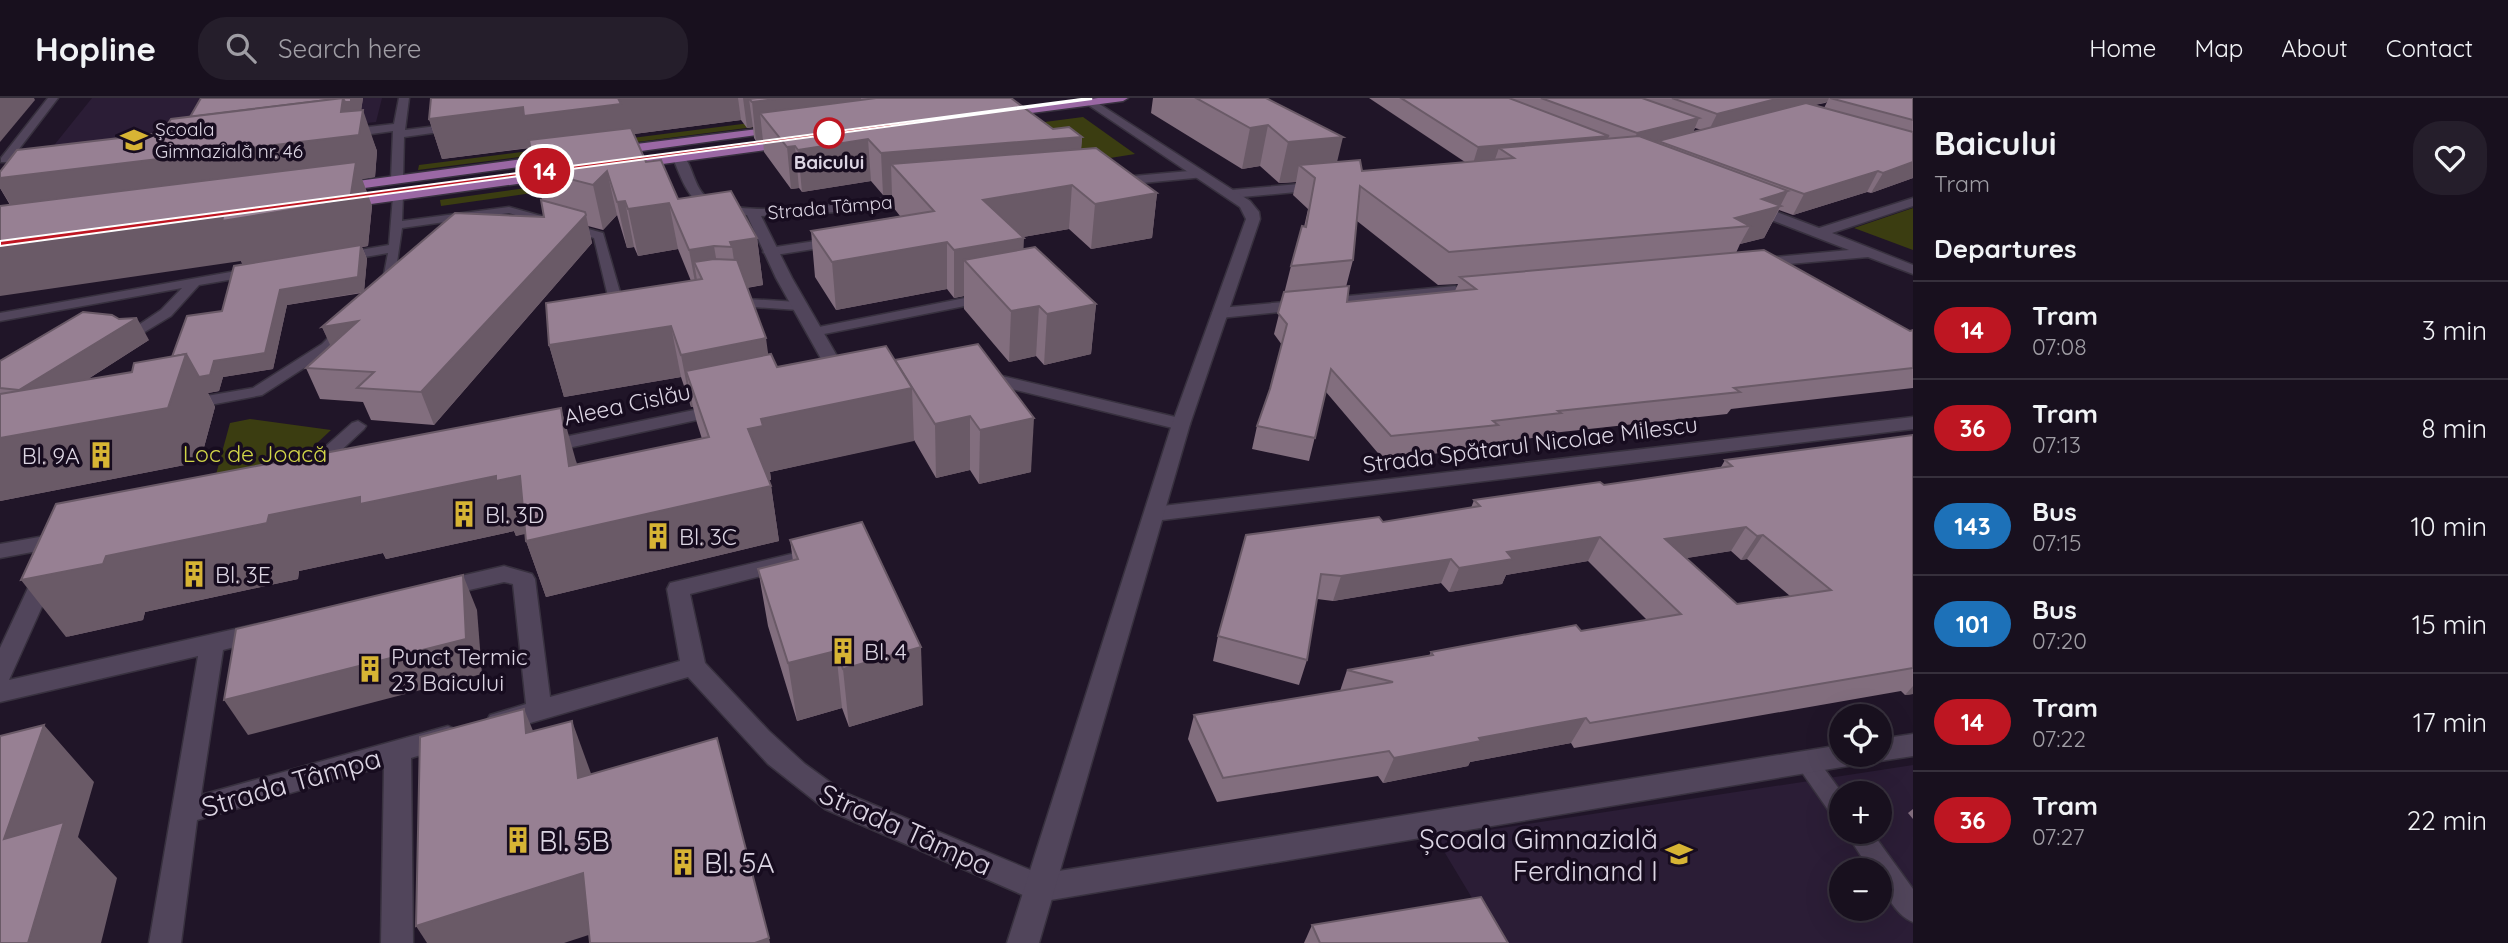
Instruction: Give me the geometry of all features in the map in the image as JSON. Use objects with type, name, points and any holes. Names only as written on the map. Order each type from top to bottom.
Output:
[{"type":"main road","points":[[981,117],[1086,100],[1123,98]]},
{"type":"main road","points":[[603,153],[794,128]]},
{"type":"main road","points":[[619,166],[809,141]]},
{"type":"main road","points":[[315,190],[577,156]]},
{"type":"main road","points":[[330,205],[577,172]]},
{"type":"street","points":[[397,179],[398,131],[404,98]]},
{"type":"street","points":[[1023,943],[1181,424],[1253,219],[1252,212],[1245,204],[1231,194],[1086,100]]},
{"type":"street","points":[[330,136],[467,126]]},
{"type":"street","name":"Strada Tâmpa","points":[[679,158],[697,197],[715,208],[753,213],[928,198]]},
{"type":"street","points":[[1091,184],[1200,174]]},
{"type":"street","points":[[1231,194],[1335,185]]},
{"type":"street","points":[[1729,199],[1913,270]]},
{"type":"street","points":[[1819,233],[1913,202]]},
{"type":"street","name":"Strada Tâmpa","points":[[753,213],[769,252],[798,306],[850,382],[818,389]]},
{"type":"street","points":[[1744,264],[1869,253]]},
{"type":"street","points":[[1220,313],[1465,290]]},
{"type":"street","points":[[961,371],[1181,424]]},
{"type":"street","name":"Aleea Cislău","points":[[528,450],[739,406]]},
{"type":"street","name":"Strada Spătarul Nicolae Milescu","points":[[1154,514],[1913,423]]},
{"type":"street","points":[[0,551],[89,535]]},
{"type":"street","points":[[0,674],[62,540]]},
{"type":"street","points":[[693,666],[678,589],[845,548]]},
{"type":"street","points":[[413,595],[494,575],[513,575],[524,579],[539,711]]},
{"type":"street","points":[[0,692],[279,628]]},
{"type":"street","name":"Strada Tâmpa","points":[[164,943],[212,644]]},
{"type":"street","name":"Strada Tâmpa","points":[[184,812],[693,666],[780,761],[835,802],[1039,888]]},
{"type":"street","points":[[1892,748],[1913,745]]},
{"type":"street","name":"Strada Tâmpa","points":[[397,943],[398,751]]},
{"type":"street","points":[[1039,888],[1829,758]]},
{"type":"lane","points":[[5,160],[53,98]]},
{"type":"lane","points":[[377,299],[388,289],[395,248],[398,196]]},
{"type":"lane","points":[[396,225],[509,210],[599,236],[620,317],[633,315]]},
{"type":"lane","points":[[769,252],[845,240]]},
{"type":"lane","points":[[328,260],[395,248]]},
{"type":"lane","points":[[0,317],[261,271]]},
{"type":"lane","points":[[133,335],[166,313],[195,282]]},
{"type":"lane","points":[[814,332],[1004,294]]},
{"type":"lane","points":[[722,301],[798,306]]},
{"type":"lane","points":[[176,407],[257,392],[327,346],[357,318]]},
{"type":"lane","points":[[298,480],[358,426]]},
{"type":"lane","points":[[1807,762],[1829,793]]},
{"type":"lane","points":[[1866,844],[1913,910]]},
{"type":"shaded area","name":"Școala Gimnazială nr. 46","points":[[92,98],[382,98],[376,122],[43,159]]},
{"type":"shaded area","name":"Școala Gimnazială Ferdinand I","points":[[1913,765],[1913,943],[1499,943],[1436,838]]},
{"type":"green space","points":[[838,112],[841,116],[418,170],[419,165]]},
{"type":"green space","points":[[1083,117],[1135,154],[1054,167],[1007,127]]},
{"type":"green space","points":[[649,171],[651,176],[441,206],[440,200]]},
{"type":"green space","points":[[1913,208],[1913,250],[1854,228]]},
{"type":"green space","name":"Loc de Joacă","points":[[250,419],[331,430],[282,476],[211,493],[230,423]]},
{"type":"building","points":[[201,98],[343,98],[190,117]]},
{"type":"building","points":[[343,98],[341,112],[363,110],[359,135],[0,178],[0,172],[17,150],[162,133],[171,119]]},
{"type":"building","points":[[431,98],[618,98],[621,104],[524,116],[523,107],[429,119]]},
{"type":"building","points":[[783,98],[752,102],[749,99]]},
{"type":"building","points":[[876,98],[1011,98],[1053,129],[1069,127],[1082,137],[881,153],[868,139],[798,150],[795,146],[787,147],[760,113]]},
{"type":"building","points":[[1196,98],[1266,98],[1343,137],[1288,142],[1268,125],[1250,128]]},
{"type":"building","points":[[1401,98],[1509,98],[1609,136],[1478,147]]},
{"type":"building","points":[[1541,98],[1642,98],[1699,118],[1637,133]]},
{"type":"building","points":[[1672,98],[1780,98],[1717,114]]},
{"type":"building","points":[[1830,98],[1913,98],[1913,120]]},
{"type":"building","points":[[1806,103],[1913,132],[1913,162],[1883,173],[1878,171],[1804,194],[1658,141]]},
{"type":"building","points":[[631,128],[646,162],[661,160],[678,199],[731,191],[757,238],[730,242],[732,247],[714,246],[689,250],[669,203],[628,209],[625,201],[617,202],[607,171],[593,185],[534,170],[529,140]]},
{"type":"building","points":[[1639,136],[1788,191],[1762,199],[1781,206],[1735,218],[1750,226],[1449,252],[1360,186],[1353,260],[1291,266],[1302,226],[1306,227],[1315,178],[1299,165],[1360,160],[1362,171],[1514,158],[1499,148]]},
{"type":"building","points":[[1096,148],[1157,193],[1095,204],[1072,185],[983,200],[1024,238],[954,250],[947,242],[832,262],[811,231],[934,211],[891,164]]},
{"type":"building","points":[[356,162],[350,200],[222,221],[224,213],[0,243],[0,206]]},
{"type":"building","points":[[541,200],[585,212],[586,215],[421,392],[357,388],[374,372],[306,368],[358,321],[322,327],[455,213],[544,217]]},
{"type":"building","points":[[361,245],[358,277],[280,290],[265,353],[214,361],[210,375],[199,377],[186,354],[172,357],[187,316],[222,311],[234,266]]},
{"type":"building","points":[[1035,247],[1096,304],[1047,314],[1039,306],[1011,311],[964,260]]},
{"type":"building","points":[[1764,250],[1910,331],[1913,330],[1913,368],[1734,388],[1740,392],[1558,411],[1561,413],[1493,421],[1498,425],[1391,436],[1331,369],[1315,438],[1257,426],[1287,324],[1278,313],[1284,292],[1349,286],[1347,302],[1476,289],[1460,277]]},
{"type":"building","points":[[737,260],[766,338],[681,355],[671,326],[549,345],[546,303],[702,279],[694,262]]},
{"type":"building","points":[[83,312],[112,315],[119,319],[137,318],[19,390],[0,388],[0,361]]},
{"type":"building","points":[[978,344],[1034,418],[980,430],[970,416],[935,424],[895,360]]},
{"type":"building","points":[[886,346],[912,388],[761,419],[763,426],[748,429],[771,486],[526,541],[520,476],[496,481],[496,476],[360,504],[360,497],[269,515],[267,523],[106,556],[103,564],[21,580],[56,504],[561,408],[569,466],[709,437],[686,371],[771,354],[777,367]]},
{"type":"building","points":[[186,354],[168,408],[0,438],[0,394],[132,372],[134,363]]},
{"type":"building","points":[[1913,435],[1913,668],[1590,723],[1586,718],[1479,738],[1481,741],[1394,758],[1389,751],[1223,778],[1194,715],[1393,682],[1347,670],[1433,655],[1431,652],[1576,625],[1581,631],[1681,614],[1600,537],[1507,552],[1513,559],[1459,568],[1451,559],[1341,576],[1321,574],[1307,660],[1218,636],[1246,535],[1379,517],[1383,522],[1480,506],[1474,500],[1600,482],[1604,485],[1732,466],[1725,460]],"holes":[[[1746,527],[1757,536],[1763,535],[1831,590],[1737,604],[1665,539]]]},
{"type":"building","points":[[862,522],[921,647],[843,669],[836,651],[788,663],[758,569],[798,559],[790,540]]},
{"type":"building","points":[[463,575],[466,639],[224,700],[236,629]]},
{"type":"building","points":[[524,709],[526,733],[572,721],[578,778],[717,738],[769,938],[755,943],[590,943],[583,873],[416,926],[420,737]]},
{"type":"building","points":[[44,725],[4,839],[64,822],[28,943],[0,943],[0,736]]},
{"type":"building","points":[[1481,897],[1508,943],[1320,943],[1312,925]]},
{"type":"tram line","name":"14","points":[[0,243],[1089,98]]},
{"type":"place","name":"Baicului","points":[[829,133]]},
{"type":"place","name":"Școala Gimnazială nr. 46","points":[[134,140]]},
{"type":"place","name":"Bl. 9A","points":[[101,455]]},
{"type":"place","name":"Bl. 3D","points":[[464,514]]},
{"type":"place","name":"Bl. 3C","points":[[658,536]]},
{"type":"place","name":"Bl. 3E","points":[[194,574]]},
{"type":"place","name":"Bl. 4","points":[[843,651]]},
{"type":"place","name":"Punct Termic 23 Baicului","points":[[370,669]]},
{"type":"place","name":"Bl. 5B","points":[[518,840]]},
{"type":"place","name":"Școala Gimnazială Ferdinand I","points":[[1679,854]]},
{"type":"place","name":"Bl. 5A","points":[[683,862]]}]
